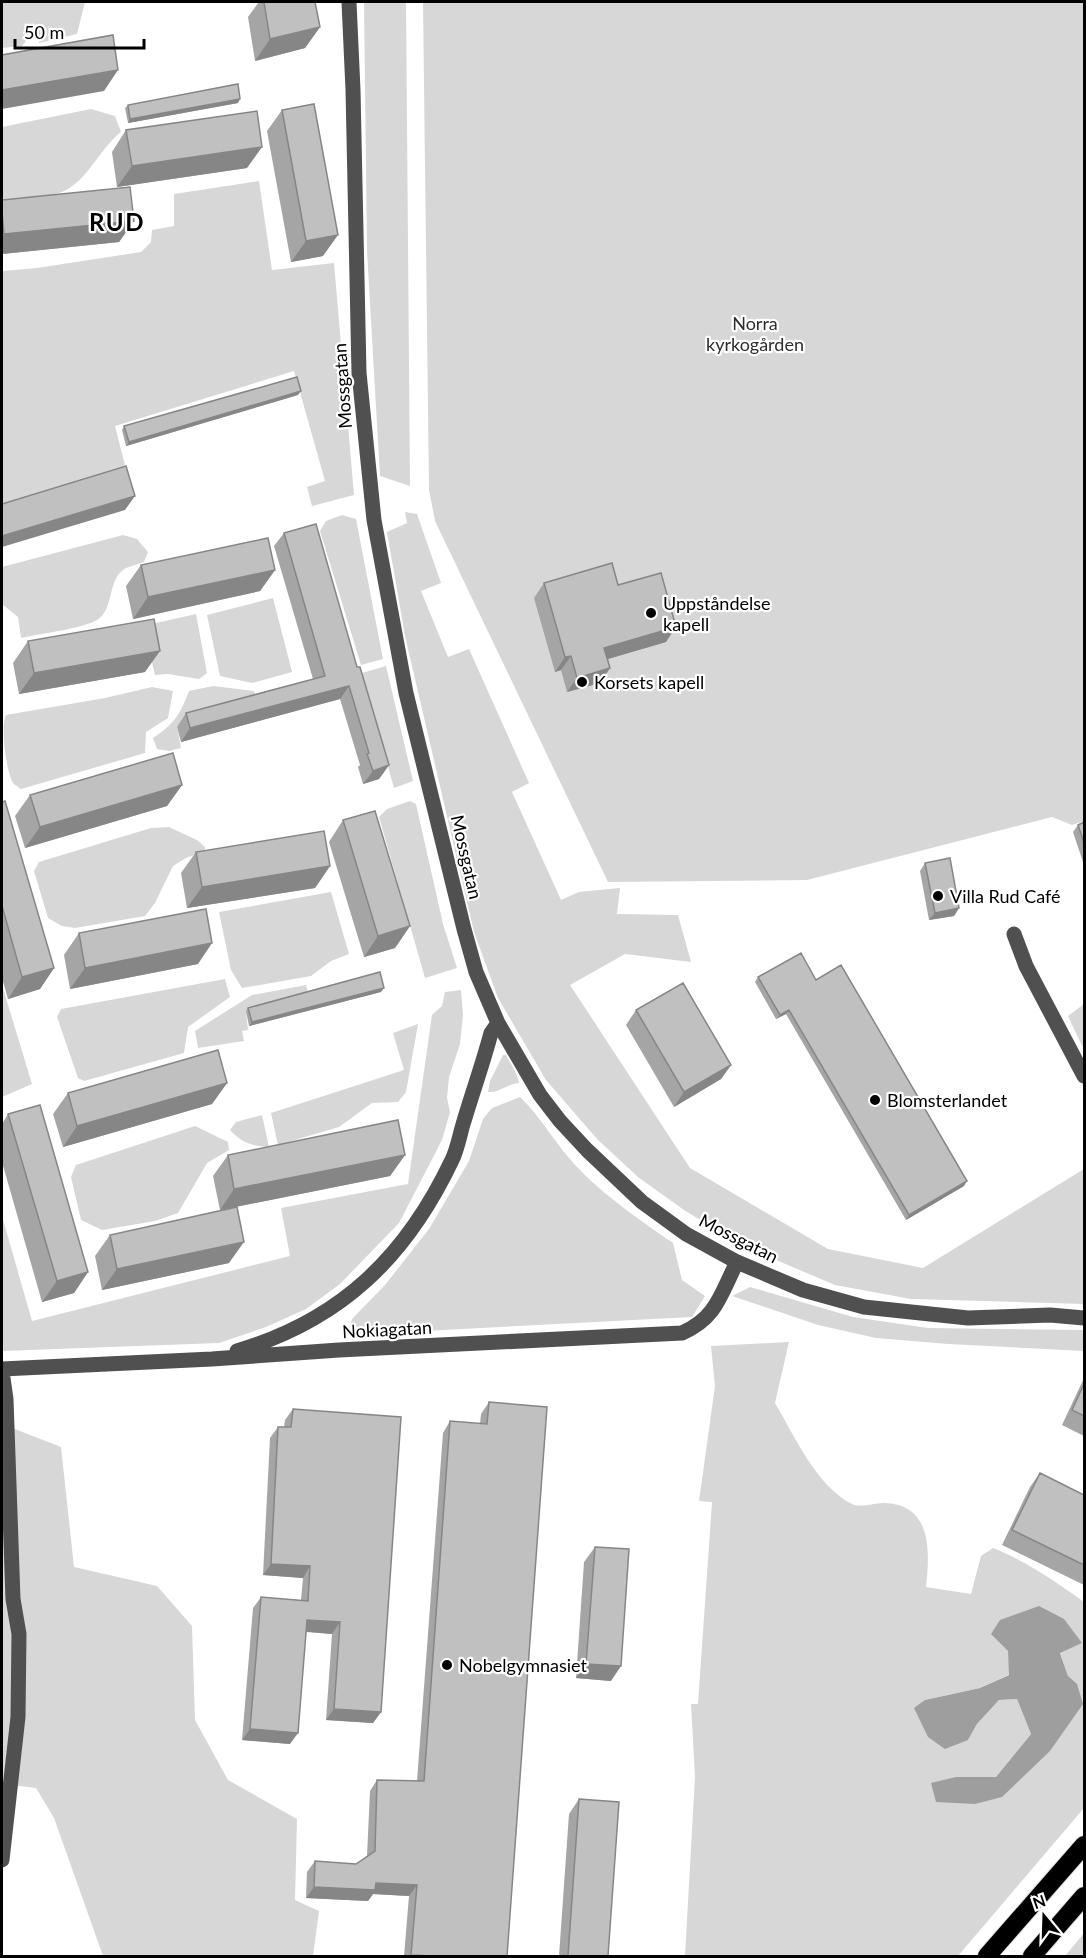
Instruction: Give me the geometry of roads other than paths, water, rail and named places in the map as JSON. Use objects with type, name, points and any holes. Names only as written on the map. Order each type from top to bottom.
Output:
[{"type":"highway","points":[[987,1956],[1084,1845]]},
{"type":"highway","points":[[1032,1956],[1084,1896]]},
{"type":"street","name":"Mossgatan","points":[[349,2],[359,373],[372,509],[406,693],[467,940],[476,972],[498,1023],[540,1095],[587,1150],[642,1202],[686,1234],[737,1262],[803,1290],[864,1307],[968,1317],[1050,1315],[1084,1318]]},
{"type":"street","points":[[1014,934],[1026,966],[1084,1076]]},
{"type":"street","points":[[212,1359],[258,1345],[319,1318],[347,1298],[375,1273],[418,1220],[453,1158],[491,1033],[498,1023]]},
{"type":"street","name":"Nokiagatan","points":[[2,1370],[682,1333],[694,1328],[710,1315],[737,1262]]},
{"type":"street","points":[[2,1370],[6,1399],[13,1599],[19,1634],[18,1717],[2,1860]]},
{"type":"place","name":"Uppståndelse kapell","points":[[651,613]]},
{"type":"place","name":"Korsets kapell","points":[[582,682]]},
{"type":"place","name":"Villa Rud Café","points":[[938,896]]},
{"type":"place","name":"Blomsterlandet","points":[[875,1100]]},
{"type":"place","name":"Nobelgymnasiet","points":[[447,1665]]},
{"type":"district","name":"RUD","points":[[117,221]]},
{"type":"park label","name":"Norra kyrkogården","points":[[755,333]]}]
